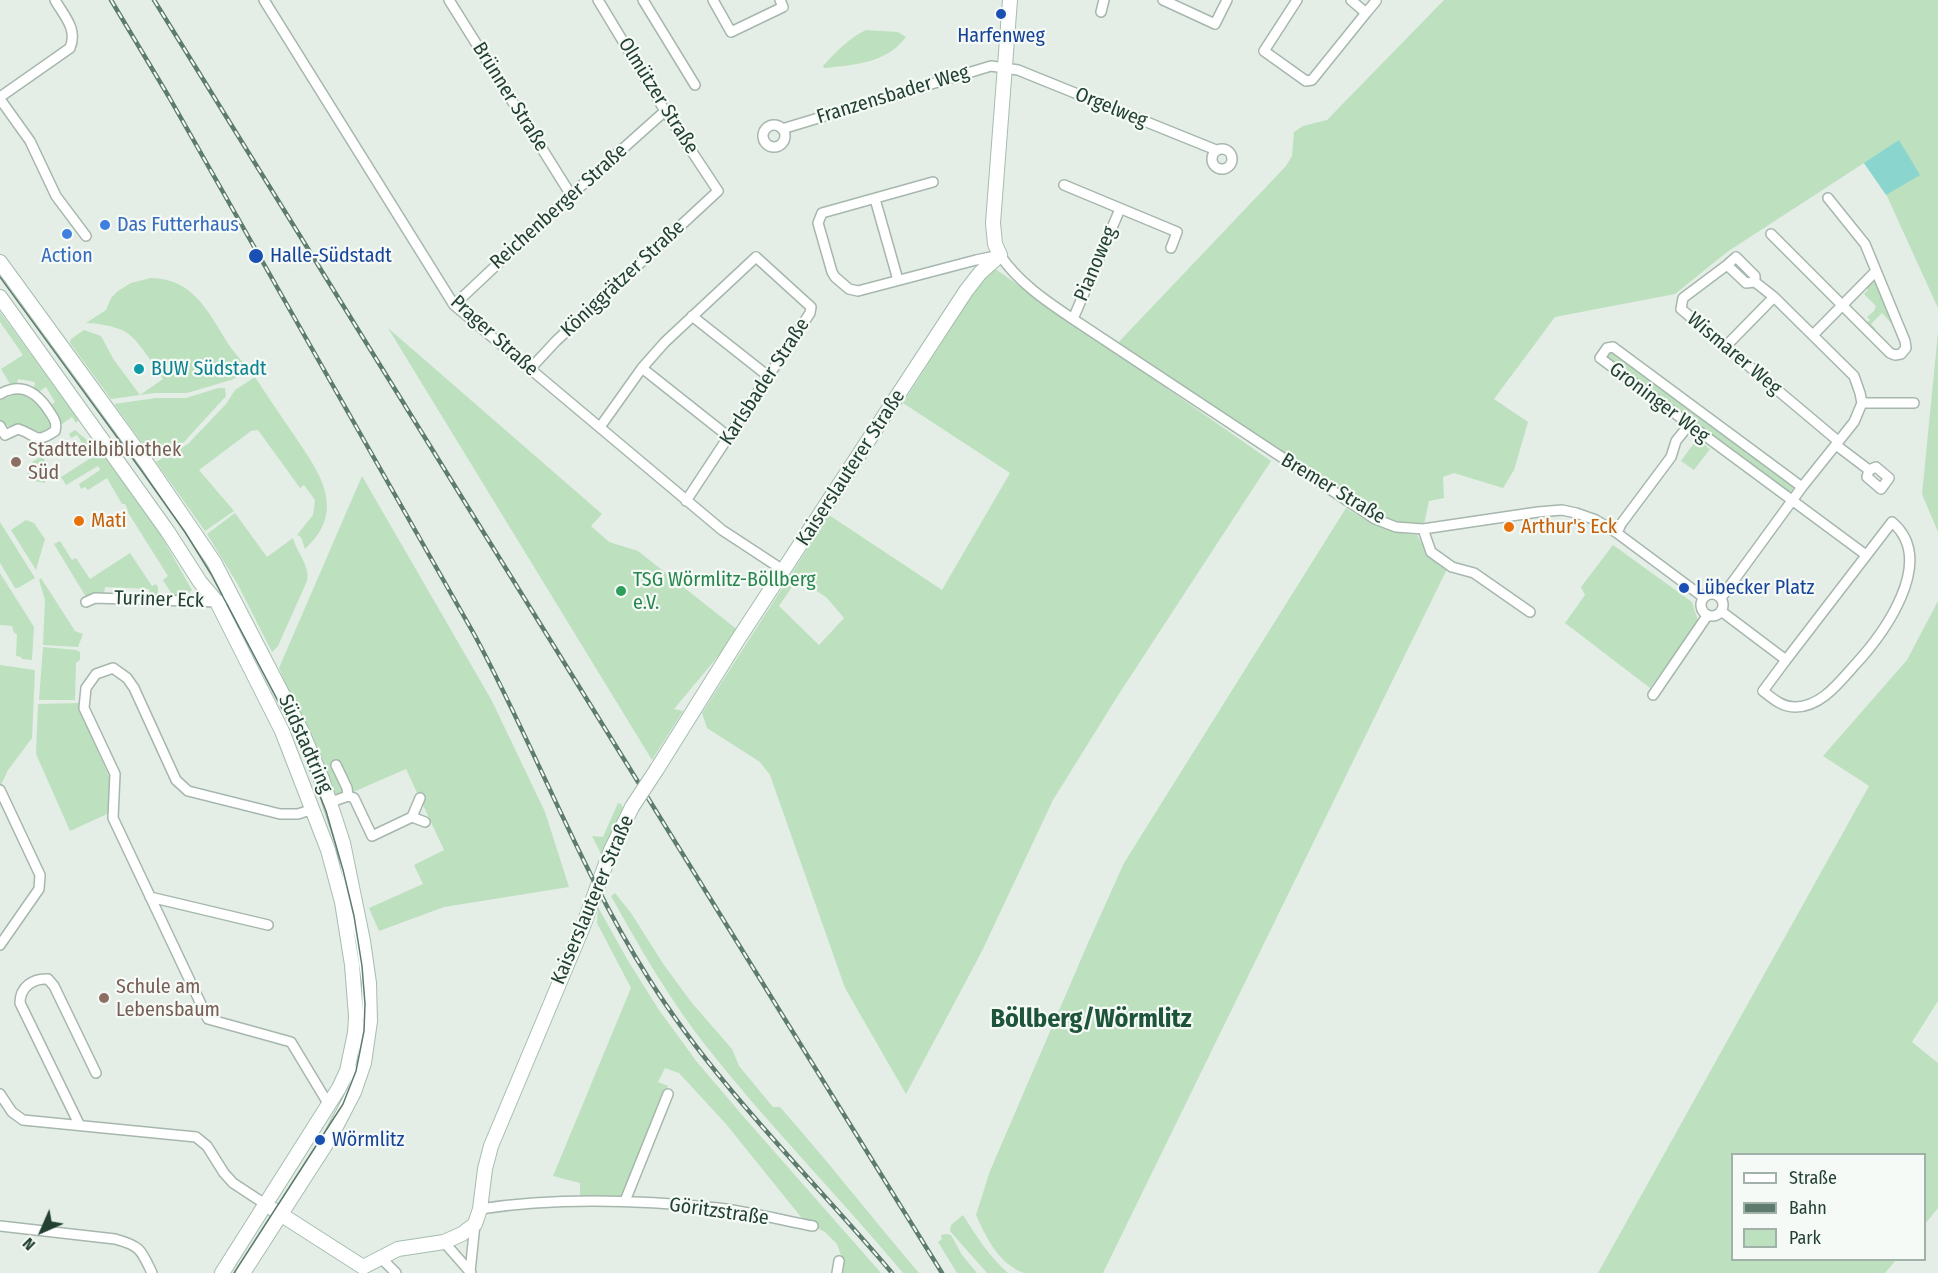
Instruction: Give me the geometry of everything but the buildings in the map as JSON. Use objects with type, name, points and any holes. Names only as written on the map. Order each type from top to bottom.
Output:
[{"type":"street","points":[[55,0],[71,27],[74,38],[70,48],[0,98],[30,141],[56,196],[86,236]]},
{"type":"street","name":"Prager Straße","points":[[264,0],[454,305],[722,530],[783,570]]},
{"type":"street","name":"Brünner Straße","points":[[450,0],[571,195]]},
{"type":"street","name":"Olmützer Straße","points":[[598,0],[718,191]]},
{"type":"street","points":[[643,0],[695,85]]},
{"type":"street","points":[[713,0],[731,32],[783,7],[780,0]]},
{"type":"street","points":[[933,182],[822,213],[819,222],[835,277],[849,289],[858,291],[1000,255],[995,244],[993,223],[1010,0]]},
{"type":"street","points":[[1101,12],[1104,0]]},
{"type":"street","points":[[1163,0],[1215,24],[1227,0]]},
{"type":"street","points":[[1297,0],[1264,51],[1306,81],[1312,80],[1376,0]]},
{"type":"street","points":[[1351,0],[1366,13]]},
{"type":"street","name":"Franzensbader Weg","points":[[782,129],[991,66],[1005,67]]},
{"type":"street","name":"Orgelweg","points":[[1005,67],[1018,70],[1216,150]]},
{"type":"street","name":"Reichenberger Straße","points":[[454,305],[571,195],[666,111]]},
{"type":"street","name":"Pianoweg","points":[[1064,185],[1177,232],[1171,248]]},
{"type":"street","name":"Königgrätzer Straße","points":[[530,369],[556,340],[718,191]]},
{"type":"street","points":[[875,198],[898,280]]},
{"type":"street","points":[[1771,234],[1890,353],[1895,356],[1901,354],[1906,348],[1905,341],[1865,244],[1828,198]]},
{"type":"street","name":"Pianoweg","points":[[1073,319],[1120,209]]},
{"type":"street","name":"Bremer Straße","points":[[1000,255],[1021,280],[1073,319],[1375,519],[1396,527],[1424,529],[1562,510],[1596,520],[1703,597]]},
{"type":"street","name":"Kaiserslauterer Straße","points":[[475,1224],[480,1209],[491,1146],[582,929],[611,850],[632,807],[783,570],[966,291],[1000,255]]},
{"type":"street","name":"Karlsbader Straße","points":[[600,427],[642,368],[665,342],[756,257],[811,307],[810,313],[686,501]]},
{"type":"street","name":"Südstadtring","points":[[0,262],[186,519],[214,562],[302,732],[331,802],[348,864],[363,941],[370,1002],[368,1044],[359,1079],[324,1149],[243,1273]]},
{"type":"street","name":"Wismarer Weg","points":[[1774,297],[1755,282],[1746,283],[1727,265],[1683,298],[1681,309],[1869,470]]},
{"type":"street","points":[[1813,335],[1876,271]]},
{"type":"street","name":"Südstadtring","points":[[0,297],[107,445],[200,582],[217,602],[282,730],[328,850],[342,902],[355,995],[355,1033],[347,1071],[339,1088],[222,1273]]},
{"type":"street","points":[[1721,598],[1792,501],[1854,422],[1862,403],[1854,376],[1774,297],[1725,347]]},
{"type":"street","points":[[692,316],[768,376]]},
{"type":"street","name":"Groninger Weg","points":[[1802,488],[1613,347],[1607,348],[1599,358],[1866,555]]},
{"type":"street","points":[[642,368],[729,437]]},
{"type":"street","points":[[0,394],[9,389],[25,390],[36,394],[43,400],[57,427],[43,439],[38,439],[18,429],[5,435],[0,426]]},
{"type":"street","points":[[1862,403],[1914,403]]},
{"type":"street","points":[[1617,533],[1621,524],[1671,457],[1676,441],[1689,425]]},
{"type":"street","points":[[1892,522],[1907,539],[1912,558],[1908,584],[1901,604],[1868,651],[1829,692],[1812,704],[1794,707],[1779,704],[1763,691],[1786,660],[1892,522]]},
{"type":"street","points":[[1424,529],[1431,552],[1452,567],[1474,573],[1530,612]]},
{"type":"street","points":[[1709,593],[1721,598],[1723,605],[1721,611],[1713,617],[1707,616],[1701,610],[1700,604],[1703,597],[1709,593]]},
{"type":"street","name":"Turiner Eck","points":[[86,602],[94,598],[217,602],[232,597]]},
{"type":"street","points":[[1721,611],[1786,660]]},
{"type":"street","points":[[1653,695],[1707,616]]},
{"type":"street","points":[[313,809],[298,814],[280,814],[188,791],[176,780],[135,688],[126,678],[113,669],[96,674],[86,688],[84,708],[114,774],[113,818],[208,1019],[291,1042],[328,1105]]},
{"type":"street","points":[[336,765],[347,788],[348,796]]},
{"type":"street","points":[[0,789],[40,875],[39,889],[0,945]]},
{"type":"street","points":[[331,802],[348,796],[357,801],[372,836],[412,817],[420,798]]},
{"type":"street","points":[[412,817],[425,822]]},
{"type":"street","points":[[150,897],[268,925]]},
{"type":"street","points":[[79,1124],[20,1003],[20,995],[26,987],[39,978],[48,979],[54,986],[96,1073]]},
{"type":"street","points":[[0,1094],[12,1112],[23,1120],[196,1137],[207,1146],[233,1183],[362,1271],[398,1249],[444,1242],[462,1234],[475,1224]]},
{"type":"street","points":[[625,1201],[668,1094]]},
{"type":"street","name":"Göritzstraße","points":[[480,1209],[512,1204],[625,1201],[720,1208],[813,1226]]},
{"type":"street","points":[[471,1272],[475,1224]]},
{"type":"street","points":[[0,1226],[115,1239],[131,1243],[141,1251],[152,1273]]},
{"type":"street","points":[[444,1242],[471,1272]]},
{"type":"street","points":[[381,1258],[396,1273]]},
{"type":"street","points":[[837,1273],[839,1261]]},
{"type":"green space","points":[[1444,0],[1938,0],[1938,308],[1886,194],[1864,163],[1727,252],[1675,294],[1555,317],[1494,399],[1528,422],[1514,470],[1503,488],[1454,473],[1443,477],[1444,498],[1429,501],[1423,529],[1375,519],[1114,347],[1286,166],[1292,156],[1294,132],[1303,126],[1327,120]]},
{"type":"green space","points":[[866,30],[898,32],[906,37],[898,46],[880,57],[858,64],[824,68],[823,66],[843,46]]},
{"type":"green space","points":[[991,266],[1271,461],[1117,697],[1053,800],[982,951],[906,1094],[845,988],[770,775],[760,762],[707,728],[702,713],[829,515],[942,590],[1010,473],[903,403]],"holes":[[[798,578],[827,598],[844,618],[819,645],[779,606]]]},
{"type":"green space","points":[[151,278],[179,284],[200,301],[231,348],[250,370],[231,380],[187,393],[155,393],[111,399],[70,343],[71,339],[84,330],[101,336],[114,360],[140,395],[163,379],[129,334],[110,326],[86,323],[106,310],[111,298],[118,291],[131,283]]},
{"type":"green space","points":[[1873,282],[1878,284],[1893,320],[1892,324],[1882,313],[1871,324],[1876,329],[1873,332],[1865,324],[1870,320],[1867,317],[1876,306],[1864,294],[1868,290],[1866,287]]},
{"type":"green space","points":[[0,312],[79,420],[76,423],[72,417],[62,424],[49,406],[55,402],[46,387],[40,391],[34,390],[35,382],[18,379],[16,386],[10,384],[1,369],[23,355],[0,322]]},
{"type":"green space","name":"TSG Wörmlitz-Böllberg e.V.","points":[[388,328],[602,514],[591,526],[609,542],[638,551],[739,631],[674,709],[683,711],[652,760]]},
{"type":"green space","points":[[1938,332],[1938,532],[1922,494]]},
{"type":"green space","points":[[1616,353],[1793,484],[1793,490],[1784,491],[1607,359],[1607,354]]},
{"type":"green space","points":[[255,377],[312,463],[325,491],[327,506],[325,520],[318,534],[305,549],[301,537],[297,535],[313,515],[315,500],[304,485],[300,488],[258,430],[251,431],[199,470],[234,511],[205,531],[156,462],[188,444],[226,404],[235,390]]},
{"type":"green space","points":[[225,388],[226,396],[184,442],[154,459],[114,404],[156,398],[186,398]]},
{"type":"green space","points":[[16,394],[38,403],[51,424],[48,433],[41,437],[32,434],[24,426],[8,426],[0,421],[0,400]]},
{"type":"green space","points":[[75,430],[93,445],[98,445],[155,525],[192,590],[185,596],[174,594],[167,587],[163,580],[168,576],[107,478],[88,490],[85,487],[81,489],[79,484],[100,470],[98,466],[66,485],[61,477],[94,456],[89,449],[74,458],[72,454],[84,446],[77,435],[71,438],[69,434]]},
{"type":"green space","points":[[1697,439],[1710,449],[1694,470],[1681,461]]},
{"type":"green space","points":[[42,456],[54,476],[44,483],[30,480],[27,474],[35,468],[32,462]]},
{"type":"green space","points":[[362,476],[492,701],[545,812],[569,887],[444,907],[379,931],[369,908],[423,884],[414,865],[444,850],[406,769],[335,800],[279,668]]},
{"type":"green space","points":[[1346,508],[1380,527],[1417,535],[1429,557],[1447,569],[1103,1273],[1024,1273],[1008,1264],[995,1250],[976,1215],[990,1171],[1124,863]]},
{"type":"green space","points":[[235,513],[267,557],[293,538],[307,570],[307,581],[278,646],[272,652],[237,583],[207,534]]},
{"type":"green space","points":[[26,520],[34,523],[45,539],[36,570],[11,530]]},
{"type":"green space","points":[[0,522],[35,578],[18,588],[15,588],[0,563]]},
{"type":"green space","points":[[60,541],[72,560],[76,558],[90,579],[130,553],[152,586],[156,584],[158,593],[150,595],[149,589],[105,587],[104,594],[94,593],[86,597],[54,544]]},
{"type":"green space","points":[[1613,545],[1692,602],[1698,621],[1650,688],[1565,623],[1585,595],[1581,587]]},
{"type":"green space","points":[[0,573],[34,627],[32,660],[16,656],[17,634],[14,633],[12,626],[0,625]]},
{"type":"green space","points":[[41,578],[75,631],[83,634],[78,647],[43,645],[45,600],[39,580]]},
{"type":"green space","points":[[1938,601],[1938,1001],[1912,1042],[1938,1063],[1938,1208],[1926,1223],[1926,1153],[1731,1153],[1731,1261],[1895,1261],[1885,1273],[1598,1273],[1869,786],[1823,756],[1907,660]]},
{"type":"green space","points":[[43,647],[80,652],[80,660],[76,663],[75,700],[39,700]]},
{"type":"green space","points":[[0,665],[35,670],[32,738],[8,770],[0,787]]},
{"type":"green space","points":[[79,703],[111,781],[109,813],[70,831],[36,754],[38,704]]},
{"type":"green space","points":[[618,803],[624,810],[602,856],[592,836],[603,837]]},
{"type":"green space","points":[[615,893],[692,1003],[732,1049],[739,1066],[773,1107],[780,1107],[798,1127],[919,1273],[903,1273],[706,1046],[667,992],[644,954],[611,896]]},
{"type":"green space","points":[[598,907],[659,1010],[697,1062],[881,1273],[839,1273],[842,1258],[837,1244],[825,1232],[805,1222],[726,1124],[679,1073],[665,1068],[658,1082],[668,1086],[621,1197],[580,1196],[580,1183],[553,1176],[631,988],[597,923]]},
{"type":"green space","points":[[963,1215],[989,1253],[1008,1273],[987,1273],[950,1231],[951,1225]]},
{"type":"green space","points":[[941,1235],[951,1235],[962,1255],[977,1273],[957,1273],[938,1242],[942,1239]]},
{"type":"water","points":[[1899,140],[1920,175],[1886,195],[1864,163]]},
{"type":"tram line","points":[[0,277],[141,470],[185,532],[211,574],[296,735],[326,811],[354,916],[365,1004],[364,1031],[356,1071],[343,1104],[234,1273]]},
{"type":"railway","points":[[111,0],[169,97],[474,634],[579,852],[624,938],[649,979],[704,1057],[734,1094],[892,1273]]},
{"type":"railway","points":[[154,0],[942,1273]]},
{"type":"place","name":"Harfenweg","points":[[1001,14]]},
{"type":"place","name":"Das Futterhaus","points":[[105,225]]},
{"type":"place","name":"Action","points":[[67,234]]},
{"type":"place","name":"Halle-Südstadt","points":[[256,256]]},
{"type":"place","name":"BUW Südstadt","points":[[139,369]]},
{"type":"place","name":"Stadtteilbibliothek Süd","points":[[16,462]]},
{"type":"place","name":"Mati","points":[[79,521]]},
{"type":"place","name":"Arthur's Eck","points":[[1509,527]]},
{"type":"place","name":"Lübecker Platz","points":[[1684,588]]},
{"type":"place","name":"TSG Wörmlitz-Böllberg e.V.","points":[[621,591]]},
{"type":"place","name":"Schule am Lebensbaum","points":[[104,998]]},
{"type":"place","name":"Wörmlitz","points":[[320,1140]]},
{"type":"district","name":"Böllberg/Wörmlitz","points":[[1091,1020]]}]
